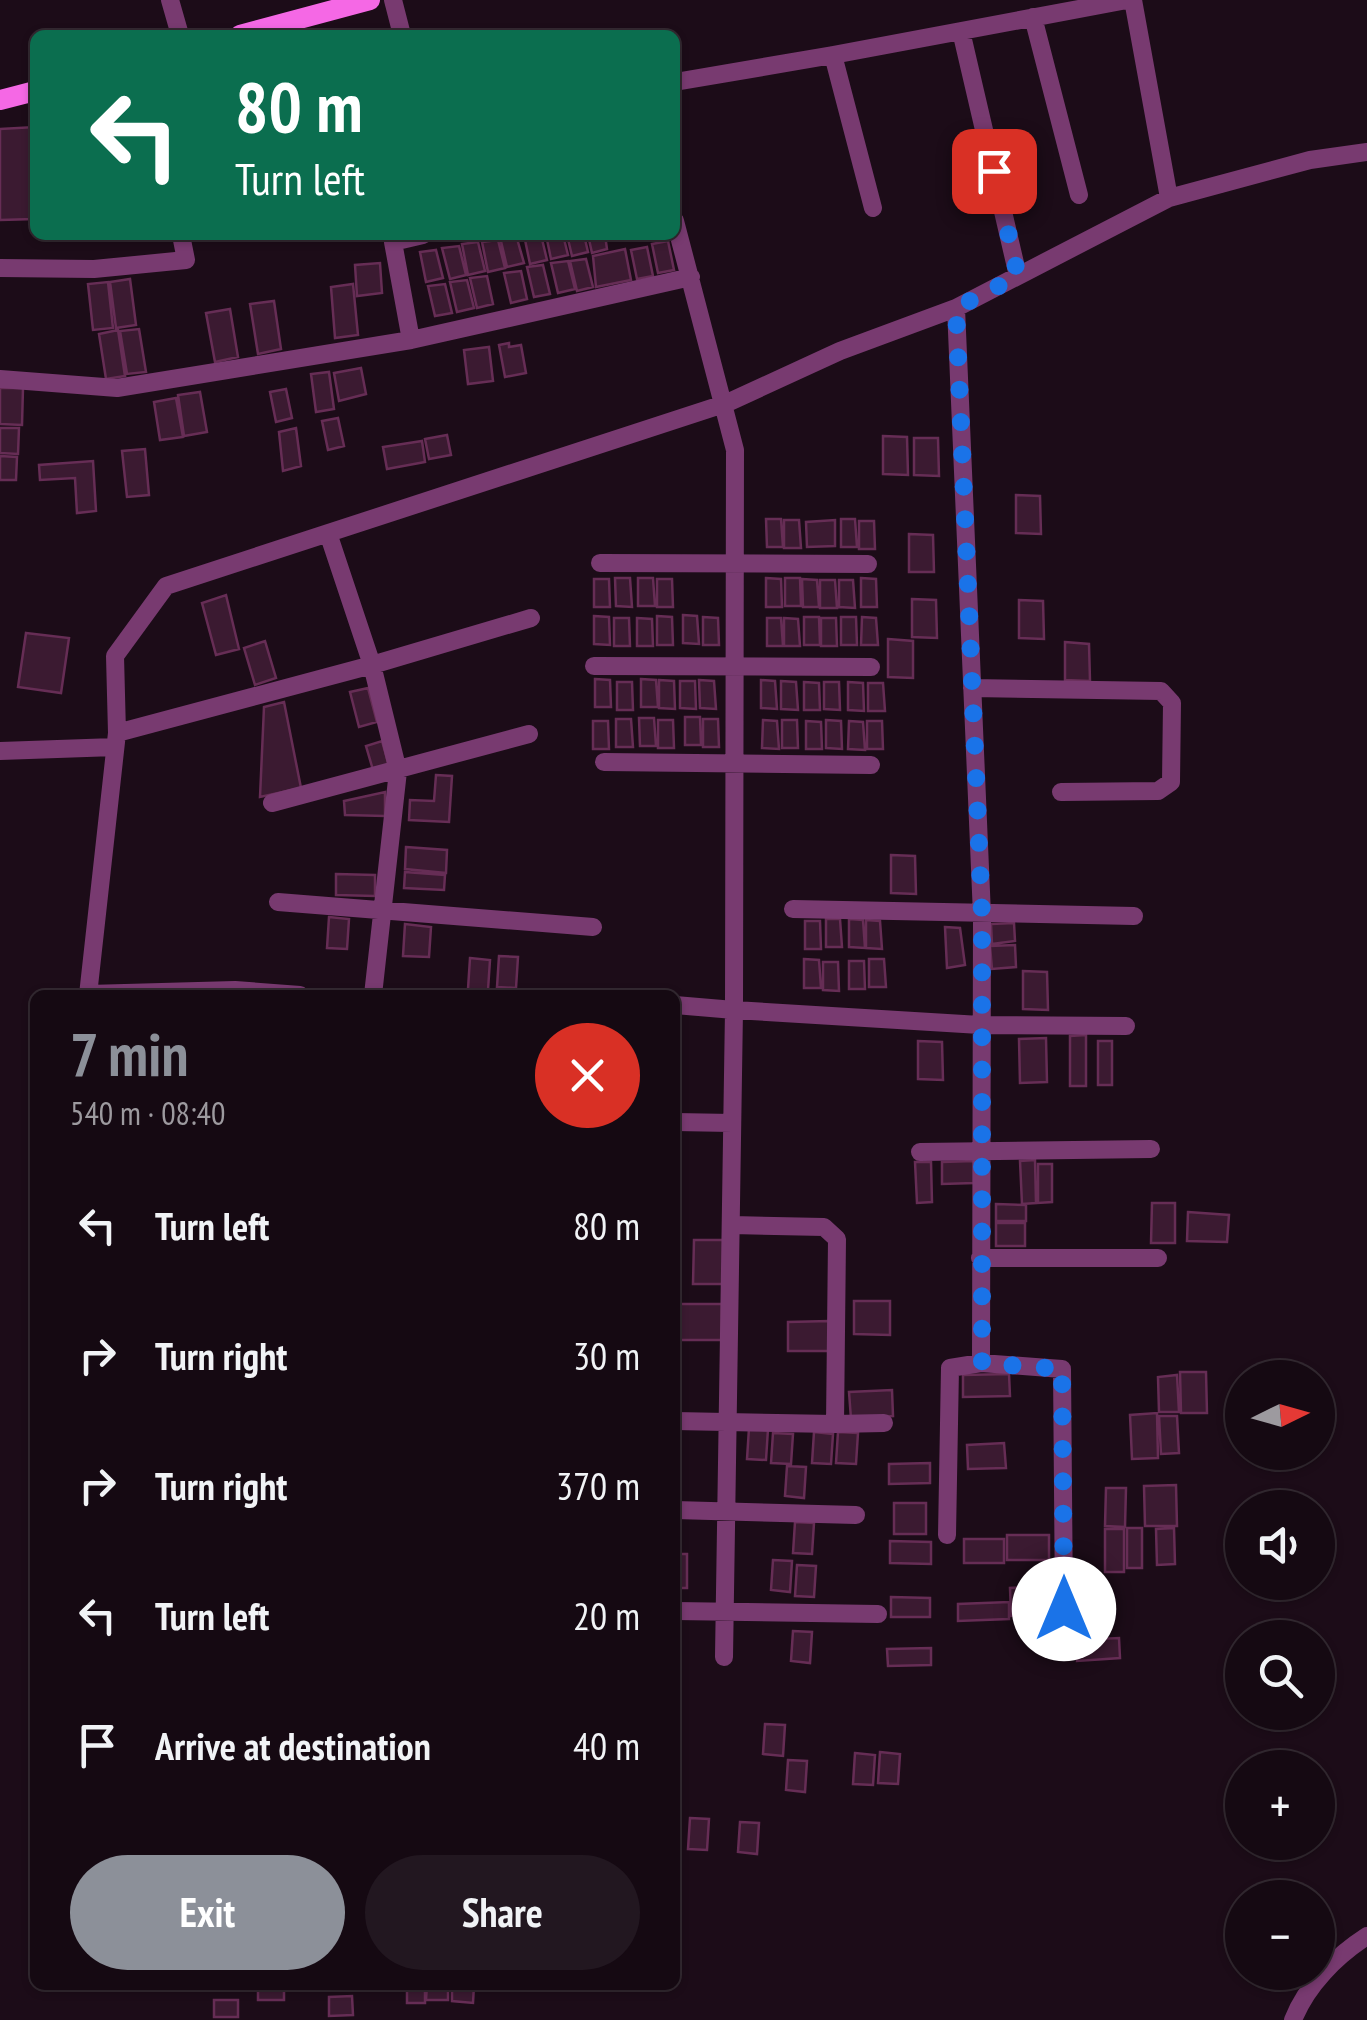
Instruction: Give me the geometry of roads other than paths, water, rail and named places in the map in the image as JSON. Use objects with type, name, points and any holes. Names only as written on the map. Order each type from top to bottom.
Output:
[{"type":"main road","points":[[259,30],[370,0]]},
{"type":"main road","points":[[0,100],[30,91]]},
{"type":"street","points":[[170,0],[179,30]]},
{"type":"street","points":[[393,0],[401,30]]},
{"type":"street","points":[[680,81],[1130,0],[1169,198]]},
{"type":"street","points":[[1033,18],[1079,196]]},
{"type":"street","points":[[961,31],[1018,276]]},
{"type":"street","points":[[832,55],[874,208]]},
{"type":"street","points":[[88,990],[116,740],[115,656],[166,586],[726,403],[840,350],[956,308],[1169,198],[1310,160],[1367,152]]},
{"type":"street","points":[[680,239],[736,450],[738,764],[724,1657]]},
{"type":"street","points":[[0,268],[94,270],[186,260],[182,240]]},
{"type":"street","points":[[402,240],[393,242],[411,340]]},
{"type":"street","points":[[0,379],[118,388],[411,340],[691,278]]},
{"type":"street","points":[[956,308],[982,915],[982,1363]]},
{"type":"street","points":[[328,533],[372,664],[398,771],[374,990]]},
{"type":"street","points":[[600,563],[868,564]]},
{"type":"street","points":[[0,752],[116,740],[531,618]]},
{"type":"street","points":[[594,666],[871,668]]},
{"type":"street","points":[[972,688],[1161,690],[1172,703],[1172,782],[1158,791],[1061,792]]},
{"type":"street","points":[[272,803],[530,734]]},
{"type":"street","points":[[604,762],[871,765]]},
{"type":"street","points":[[278,902],[593,927]]},
{"type":"street","points":[[793,909],[1134,916]]},
{"type":"street","points":[[680,1006],[980,1025],[1126,1026]]},
{"type":"street","points":[[680,1122],[732,1124]]},
{"type":"street","points":[[920,1152],[1152,1149]]},
{"type":"street","points":[[732,1225],[824,1226],[837,1239],[835,1424]]},
{"type":"street","points":[[980,1258],[1158,1258]]},
{"type":"street","points":[[948,1535],[950,1368],[982,1363],[1062,1369],[1064,1609]]},
{"type":"street","points":[[680,1421],[884,1423]]},
{"type":"street","points":[[680,1510],[856,1515]]},
{"type":"street","points":[[680,1611],[878,1614]]},
{"type":"street","points":[[1293,2020],[1301,2000],[1342,1953],[1367,1936]]}]
